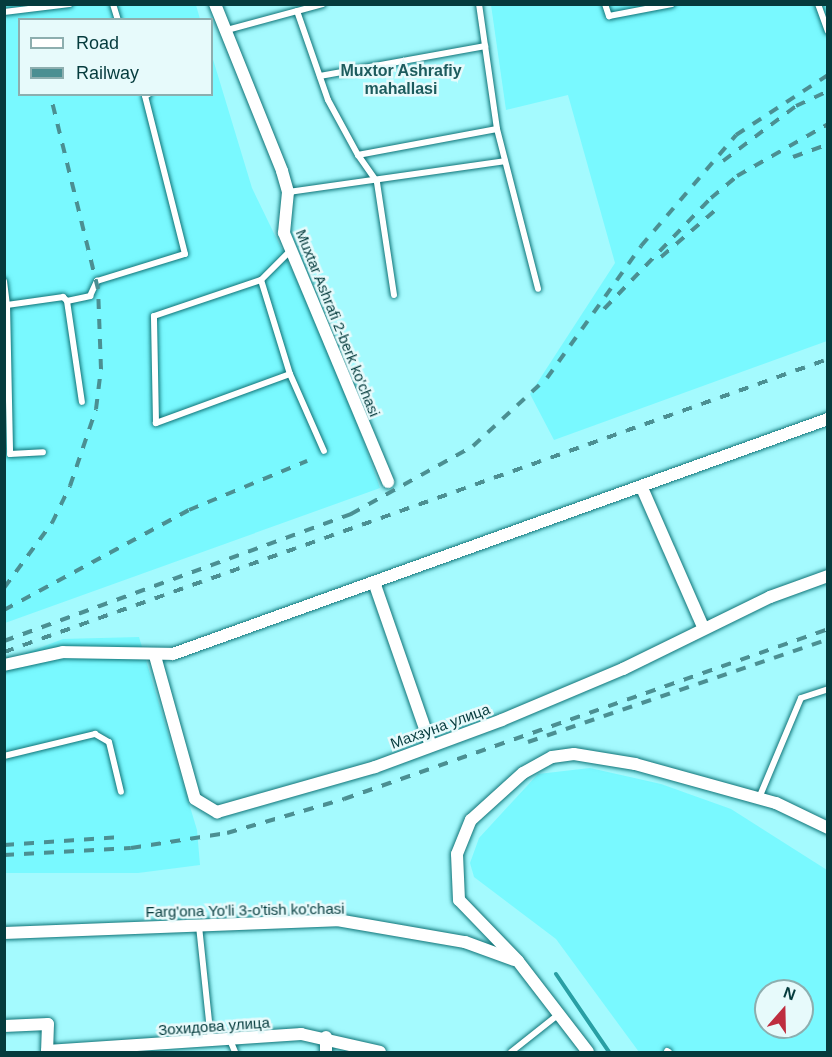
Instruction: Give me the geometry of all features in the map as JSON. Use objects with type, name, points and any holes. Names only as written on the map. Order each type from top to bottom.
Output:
[{"type":"street","name":"Muxtar Ashrafi 2-berk ko'chasi","points":[[215,4],[288,192],[283,226],[388,482]]},
{"type":"street","points":[[4,665],[63,652],[155,656],[375,585],[828,419]]},
{"type":"street","points":[[642,488],[703,627]]},
{"type":"street","name":"Махзуна улица","points":[[155,656],[195,799],[206,810],[239,806],[431,746],[623,669],[703,627],[828,576]]},
{"type":"street","points":[[375,585],[431,746]]},
{"type":"street","points":[[588,1053],[560,1013],[518,961],[459,900],[457,854],[471,820],[523,773],[552,757],[597,756],[759,798],[828,828]]},
{"type":"street","name":"Farg'ona Yo'li 3-o'tish ko'chasi","points":[[4,933],[337,920],[465,942],[518,961]]},
{"type":"street","name":"Зохидова улица","points":[[4,1026],[48,1023],[47,1052],[230,1040],[326,1037],[380,1053]]},
{"type":"street","points":[[326,1037],[326,1053]]},
{"type":"lane","points":[[4,12],[70,4]]},
{"type":"lane","points":[[227,30],[323,4]]},
{"type":"lane","points":[[479,4],[497,129],[538,289]]},
{"type":"lane","points":[[605,4],[609,16],[672,4]]},
{"type":"lane","points":[[818,4],[828,31]]},
{"type":"lane","points":[[297,11],[320,76],[358,155],[376,182],[394,295]]},
{"type":"lane","points":[[320,76],[485,46]]},
{"type":"lane","points":[[68,301],[90,296],[97,281],[185,254],[146,96]]},
{"type":"lane","points":[[358,155],[497,129]]},
{"type":"lane","points":[[288,192],[376,182],[505,161]]},
{"type":"lane","points":[[290,374],[156,423],[154,316],[261,280],[292,249]]},
{"type":"lane","points":[[261,280],[290,374],[324,451]]},
{"type":"lane","points":[[4,281],[7,305],[10,454],[43,452]]},
{"type":"lane","points":[[7,305],[63,297],[68,301],[81,402]]},
{"type":"lane","points":[[759,798],[801,698],[828,689]]},
{"type":"lane","points":[[4,756],[95,734],[109,742],[121,792]]},
{"type":"lane","points":[[199,925],[211,1042]]},
{"type":"lane","points":[[511,1053],[560,1013]]},
{"type":"lane","points":[[230,1040],[235,1053]]},
{"type":"shaded area","points":[[5,5],[196,5],[200,18],[18,18],[18,96],[213,96],[213,59],[252,188],[332,353],[380,488],[5,623]]},
{"type":"shaded area","points":[[491,5],[827,5],[827,341],[554,440],[530,394],[615,263],[568,95],[506,110]]},
{"type":"shaded area","points":[[139,637],[197,830],[200,865],[138,873],[5,873],[5,661],[63,639]]},
{"type":"shaded area","points":[[590,768],[661,784],[731,809],[827,870],[827,1052],[639,1052],[556,939],[474,877],[470,863],[479,838],[538,774]]},
{"type":"waterway","points":[[556,974],[609,1052]]},
{"type":"railway","points":[[4,641],[351,514],[473,446],[547,378],[641,246],[736,135],[828,75]]},
{"type":"railway","points":[[723,161],[796,106],[828,91]]},
{"type":"railway","points":[[4,588],[52,523],[70,486],[96,409],[101,369],[98,289],[50,96]]},
{"type":"railway","points":[[604,309],[711,198],[737,176],[828,124]]},
{"type":"railway","points":[[793,157],[828,144]]},
{"type":"railway","points":[[661,257],[718,208]]},
{"type":"railway","points":[[4,652],[828,359]]},
{"type":"railway","points":[[4,610],[189,510],[307,461]]},
{"type":"railway","points":[[4,855],[131,848],[227,833],[344,799],[828,629]]},
{"type":"railway","points":[[528,742],[828,639]]},
{"type":"railway","points":[[4,845],[121,837]]},
{"type":"district","name":"Muxtor Ashrafiy mahallasi","points":[[401,80]]}]
